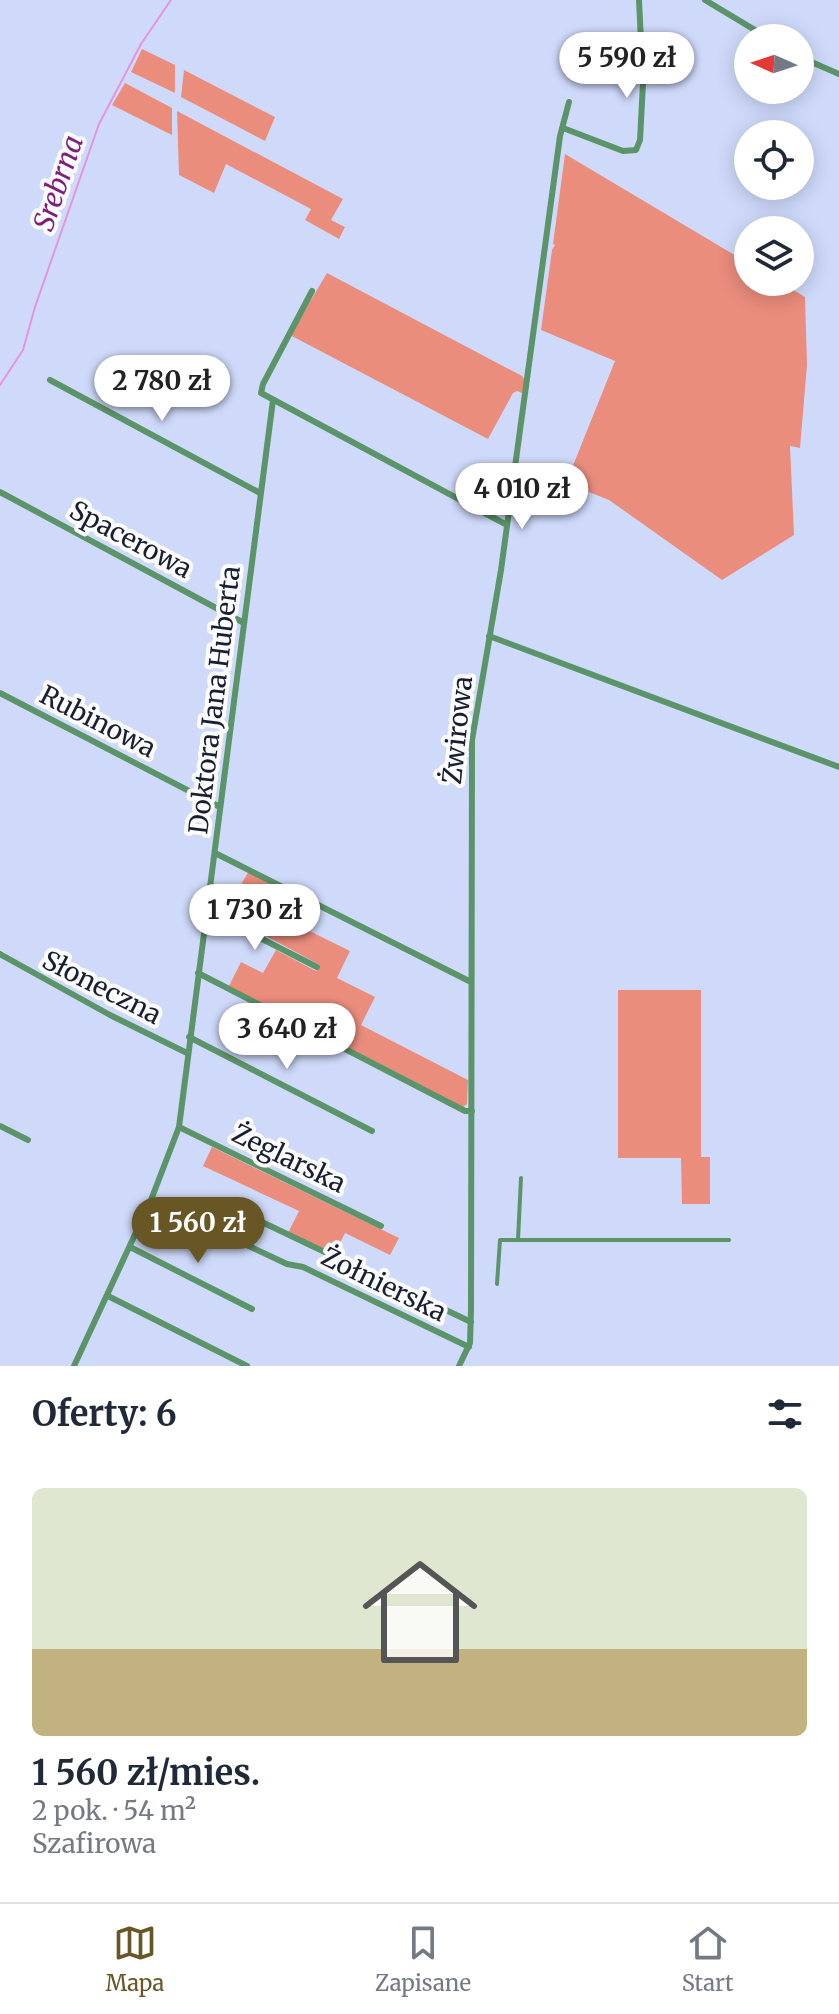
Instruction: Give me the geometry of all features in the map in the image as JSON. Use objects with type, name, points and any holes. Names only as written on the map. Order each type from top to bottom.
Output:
[{"type":"street","points":[[563,128],[623,151],[636,150],[640,140],[643,83],[639,0]]},
{"type":"street","points":[[705,0],[745,24]]},
{"type":"street","points":[[814,63],[839,74]]},
{"type":"street","name":"Żwirowa","points":[[459,1366],[469,1347],[471,1322],[472,740],[569,102]]},
{"type":"street","name":"Doktora Jana Huberta","points":[[74,1366],[151,1200],[179,1127],[273,400],[261,393],[312,291]]},
{"type":"street","points":[[50,380],[260,493]]},
{"type":"street","points":[[273,400],[507,525]]},
{"type":"street","name":"Spacerowa","points":[[0,492],[244,623]]},
{"type":"street","points":[[489,636],[839,767]]},
{"type":"street","name":"Rubinowa","points":[[0,693],[220,807]]},
{"type":"street","points":[[215,853],[471,982]]},
{"type":"street","points":[[207,911],[317,967]]},
{"type":"street","name":"Słoneczna","points":[[0,954],[110,1015],[187,1053]]},
{"type":"street","points":[[198,973],[465,1111],[472,1111]]},
{"type":"street","points":[[189,1037],[372,1131]]},
{"type":"street","points":[[0,1126],[28,1140]]},
{"type":"street","name":"Żeglarska","points":[[179,1127],[381,1226]]},
{"type":"street","points":[[518,1240],[521,1178]]},
{"type":"street","name":"Żołnierska","points":[[151,1200],[287,1264],[303,1267],[469,1347]]},
{"type":"street","points":[[264,1223],[471,1322]]},
{"type":"street","points":[[497,1284],[500,1240],[729,1240]]},
{"type":"street","points":[[130,1247],[252,1309]]},
{"type":"street","points":[[108,1296],[247,1366]]},
{"type":"shaded area","points":[[142,49],[175,65],[175,93],[131,72]]},
{"type":"shaded area","points":[[184,70],[275,117],[265,141],[181,97]]},
{"type":"shaded area","points":[[125,83],[172,108],[172,135],[112,105]]},
{"type":"shaded area","points":[[177,111],[343,199],[331,220],[345,227],[339,239],[305,220],[311,209],[226,164],[214,193],[179,175]]},
{"type":"shaded area","points":[[565,154],[734,255],[734,296],[805,297],[807,365],[800,448],[790,446],[794,535],[722,580],[609,500],[566,483],[615,361],[541,330]]},
{"type":"shaded area","points":[[327,273],[522,376],[525,380],[522,393],[513,393],[488,439],[290,335]]},
{"type":"shaded area","points":[[249,871],[277,885],[265,909],[350,951],[337,978],[375,997],[361,1025],[468,1080],[467,1104],[463,1107],[229,986],[241,962],[263,973],[276,950],[316,971],[320,965],[210,906],[213,883],[235,894]]},
{"type":"shaded area","points":[[618,990],[701,990],[701,1157],[710,1157],[710,1204],[682,1204],[681,1158],[618,1158]]},
{"type":"shaded area","points":[[212,1147],[399,1238],[390,1255],[345,1233],[334,1255],[288,1233],[299,1211],[203,1166]]},
{"type":"waterway","name":"Srebrna","points":[[0,385],[23,350],[99,124],[141,44],[171,0]]}]
